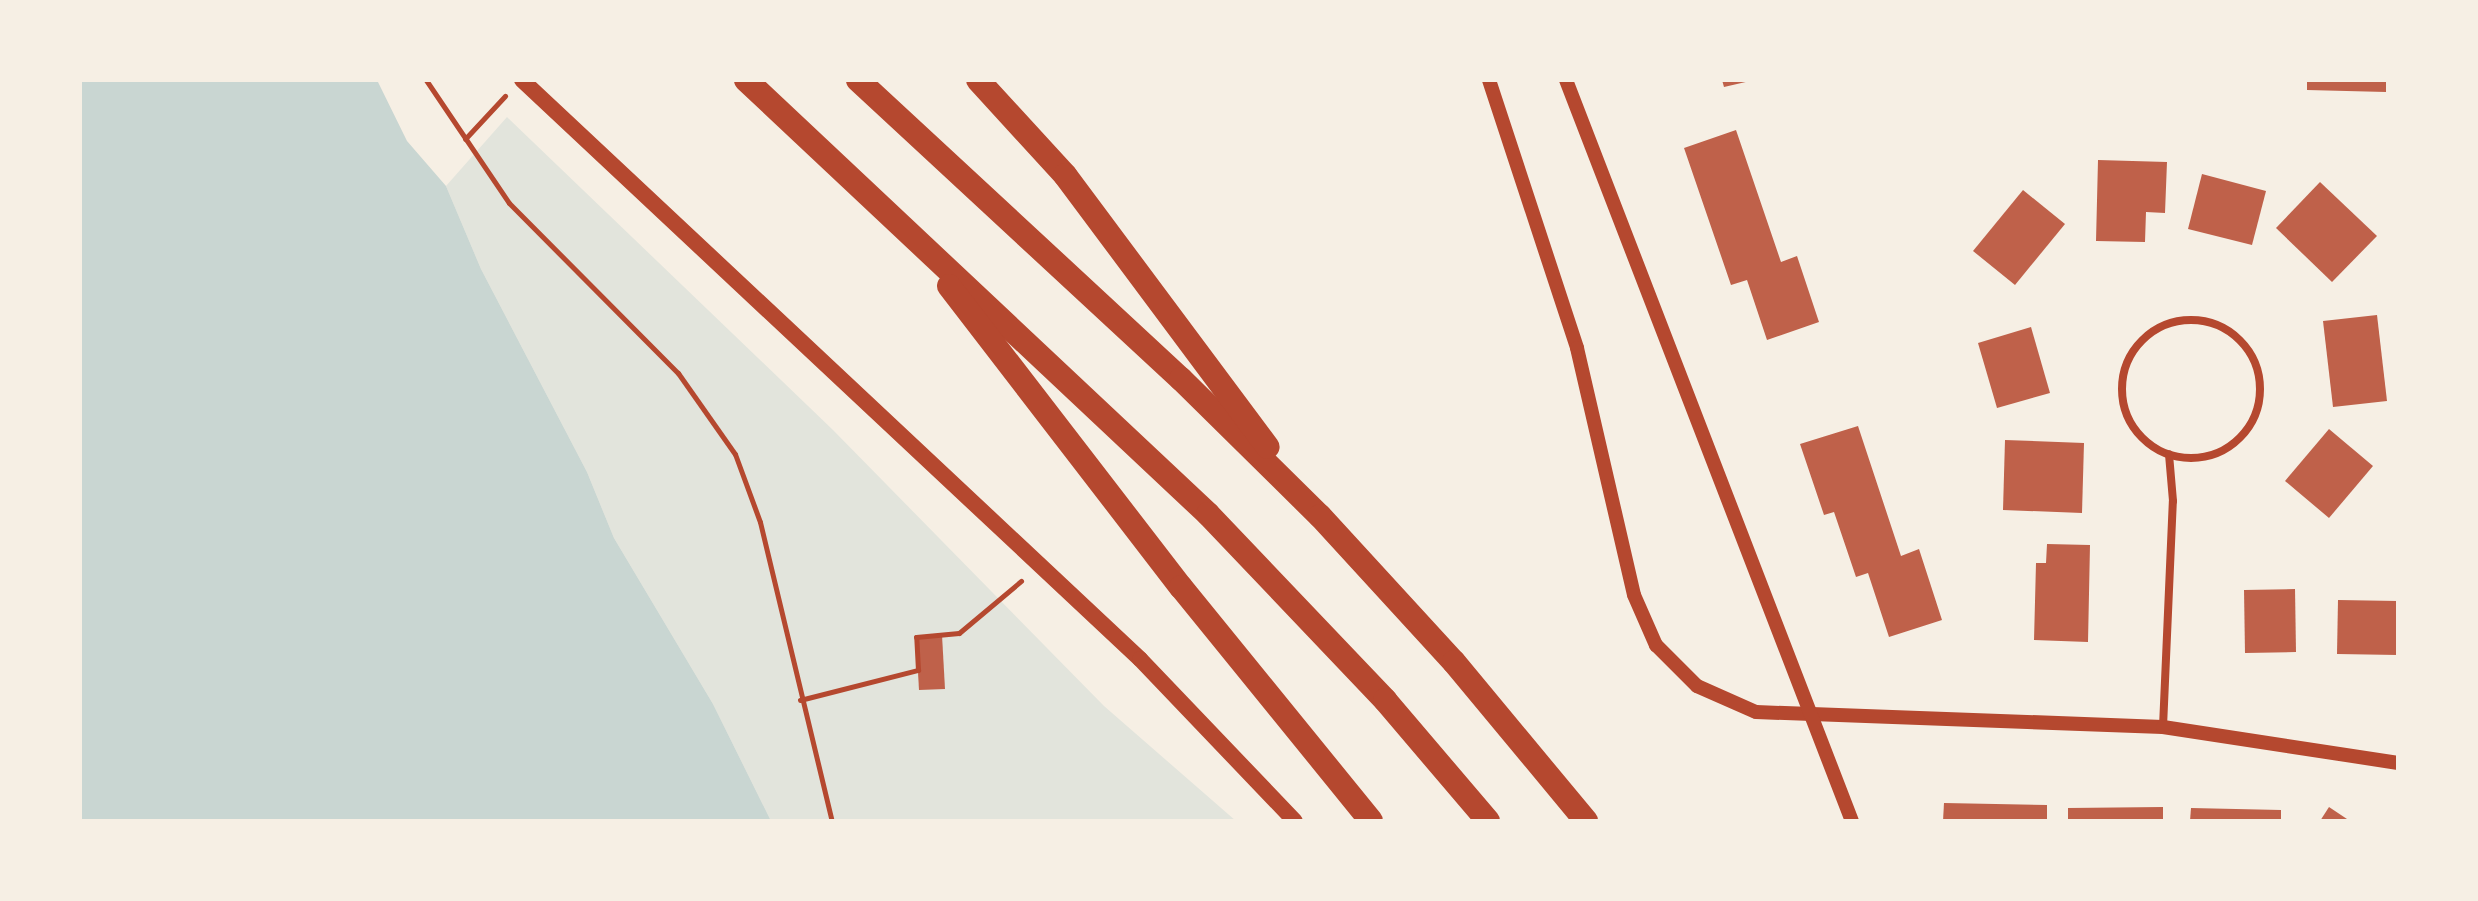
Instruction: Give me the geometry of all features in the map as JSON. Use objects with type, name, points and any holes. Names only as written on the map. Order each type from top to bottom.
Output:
[{"type":"highway","points":[[746,80],[1270,576],[1488,821]]},
{"type":"highway","points":[[858,80],[1109,311],[1320,516],[1454,662],[1586,821]]},
{"type":"highway","points":[[978,80],[1065,175],[1320,516]]},
{"type":"highway","points":[[904,227],[1181,587],[1371,821]]},
{"type":"main road","points":[[522,80],[1140,659],[1295,821]]},
{"type":"street","points":[[1489,80],[1577,348],[1643,622],[1672,665],[1721,701],[1756,712],[2163,727],[2398,763]]},
{"type":"street","points":[[1566,80],[1852,821]]},
{"type":"street","points":[[2163,727],[2173,501],[2169,454],[2132,426],[2123,403],[2122,379],[2129,356],[2164,324],[2212,323],[2231,332],[2251,357],[2260,387],[2257,408],[2248,428],[2224,449],[2193,458],[2169,454]]},
{"type":"path","points":[[426,80],[525,223],[678,373],[721,428],[757,511],[800,700],[832,821]]},
{"type":"path","points":[[465,139],[499,102]]},
{"type":"path","points":[[800,700],[918,670],[916,637],[959,633],[1002,601]]},
{"type":"shaded area","points":[[80,80],[377,80],[407,141],[446,186],[481,269],[587,472],[614,538],[713,704],[771,821],[80,821]]},
{"type":"shaded area","points":[[507,117],[833,430],[1104,706],[1236,821],[771,821],[713,704],[614,538],[587,472],[481,269],[446,186]]},
{"type":"building","points":[[1722,80],[1750,80],[1750,81],[1724,87]]},
{"type":"building","points":[[2307,80],[2386,80],[2386,92],[2307,90]]},
{"type":"building","points":[[1736,130],[1781,262],[1797,256],[1819,322],[1767,340],[1747,280],[1731,285],[1684,148]]},
{"type":"building","points":[[2098,160],[2167,162],[2165,213],[2146,212],[2145,242],[2096,241]]},
{"type":"building","points":[[2202,174],[2266,191],[2252,245],[2188,229]]},
{"type":"building","points":[[2320,182],[2377,236],[2332,282],[2276,228]]},
{"type":"building","points":[[2023,190],[2065,224],[2015,285],[1973,251]]},
{"type":"building","points":[[2377,315],[2387,401],[2333,407],[2323,321]]},
{"type":"building","points":[[2031,327],[2050,393],[1997,408],[1978,343]]},
{"type":"building","points":[[1858,426],[1901,556],[1919,549],[1942,620],[1889,637],[1868,573],[1856,577],[1834,512],[1824,515],[1800,444]]},
{"type":"building","points":[[2329,429],[2373,466],[2329,518],[2285,481]]},
{"type":"building","points":[[2005,440],[2084,443],[2082,513],[2003,510]]},
{"type":"building","points":[[2047,544],[2090,545],[2088,642],[2034,640],[2036,563],[2046,563]]},
{"type":"building","points":[[2295,589],[2296,652],[2245,653],[2244,590]]},
{"type":"building","points":[[2338,600],[2398,601],[2398,655],[2337,654]]},
{"type":"building","points":[[942,635],[945,689],[919,690],[916,637]]},
{"type":"building","points":[[1944,803],[2047,805],[2047,821],[1943,821]]},
{"type":"building","points":[[2163,807],[2163,821],[2068,821],[2068,808]]},
{"type":"building","points":[[2329,807],[2350,821],[2320,821]]},
{"type":"building","points":[[2191,808],[2281,810],[2281,821],[2190,821]]}]
